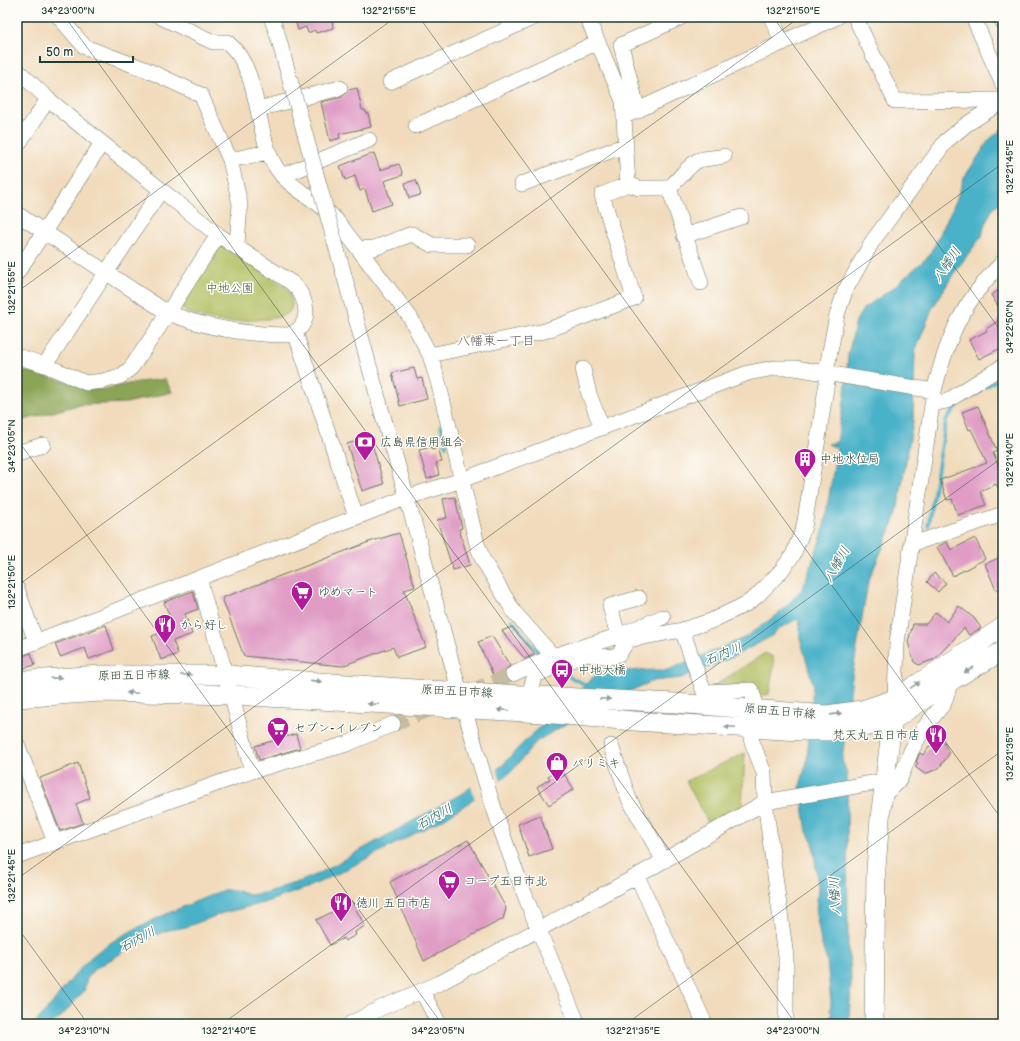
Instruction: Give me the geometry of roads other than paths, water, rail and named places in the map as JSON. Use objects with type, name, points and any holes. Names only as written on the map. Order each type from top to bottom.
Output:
[{"type":"main road","name":"原田五日市線","points":[[17,698],[100,692],[462,700],[529,694],[675,703],[827,715],[868,708],[895,699],[1001,632]]},
{"type":"main road","name":"原田五日市線","points":[[17,681],[99,675],[226,675],[428,690],[462,700],[542,713],[634,721],[830,731],[866,727],[892,720],[951,681],[1003,651]]},
{"type":"main road","points":[[874,1024],[876,868],[881,786],[895,699]]},
{"type":"street","points":[[59,17],[85,47],[147,70],[200,96],[230,160],[240,204],[237,246]]},
{"type":"street","points":[[161,17],[213,42],[227,42],[231,45],[242,63],[250,81],[258,109],[263,153],[294,188],[328,212],[410,317],[430,355],[457,481],[483,560],[514,612],[550,662]]},
{"type":"street","points":[[272,17],[385,423],[408,497],[462,700],[491,800],[538,930],[578,1024]]},
{"type":"street","points":[[390,82],[535,17]]},
{"type":"street","points":[[587,17],[623,101],[631,114]]},
{"type":"street","points":[[628,184],[626,145],[631,114],[621,45],[682,17]]},
{"type":"street","points":[[771,17],[783,43]]},
{"type":"street","points":[[631,114],[837,17]]},
{"type":"street","points":[[855,17],[895,101],[1003,101]]},
{"type":"street","points":[[974,17],[1003,85]]},
{"type":"street","points":[[1001,17],[1003,22]]},
{"type":"street","points":[[416,126],[598,42]]},
{"type":"street","points":[[17,70],[48,99],[218,235],[237,246],[299,289],[306,307],[306,317],[303,325],[295,332],[279,335],[229,330],[188,321],[168,313],[17,214]]},
{"type":"street","points":[[258,109],[340,88]]},
{"type":"street","points":[[17,146],[48,99]]},
{"type":"street","points":[[623,638],[683,635],[746,604],[768,585],[793,555],[804,527],[827,382],[830,373],[837,315],[845,291],[872,242],[946,141],[967,124],[1003,101]]},
{"type":"street","points":[[282,176],[369,140]]},
{"type":"street","points":[[17,273],[102,143]]},
{"type":"street","points":[[522,184],[626,145]]},
{"type":"street","points":[[230,160],[263,153]]},
{"type":"street","points":[[430,355],[545,331],[634,298],[602,195],[628,184],[640,188],[669,188],[680,179],[688,168],[698,161],[724,156]]},
{"type":"street","points":[[669,188],[701,283]]},
{"type":"street","points":[[45,365],[161,190]]},
{"type":"street","points":[[684,236],[741,217]]},
{"type":"street","points":[[358,249],[374,248],[412,234],[432,245],[467,245]]},
{"type":"street","points":[[17,356],[45,365],[86,383],[103,381],[121,376],[131,368],[218,235]]},
{"type":"street","points":[[895,699],[897,643],[912,544],[930,395],[953,329],[971,297],[1003,262]]},
{"type":"street","points":[[295,332],[356,517]]},
{"type":"street","points":[[17,649],[408,497],[457,481],[748,373],[774,368],[795,368],[830,373],[947,400],[1003,366]]},
{"type":"street","points":[[583,369],[589,394],[602,428]]},
{"type":"street","points":[[17,453],[43,445]]},
{"type":"street","points":[[912,544],[1003,514]]},
{"type":"street","points":[[199,578],[252,771]]},
{"type":"street","points":[[17,589],[36,642]]},
{"type":"street","points":[[623,638],[610,606],[639,598]]},
{"type":"street","points":[[514,674],[623,638],[663,617]]},
{"type":"street","points":[[683,635],[704,692],[751,690],[754,698]]},
{"type":"street","points":[[529,694],[535,675],[550,662]]},
{"type":"street","points":[[351,1024],[381,1008],[422,991],[538,930],[664,861],[765,802],[881,786],[900,779],[911,751],[924,728],[944,703],[951,681]]},
{"type":"street","points":[[17,856],[252,771],[347,744],[393,724]]},
{"type":"street","points":[[751,739],[764,773],[765,802],[786,957],[786,1024]]},
{"type":"street","points":[[17,744],[55,842]]},
{"type":"street","points":[[612,746],[629,799],[664,861]]},
{"type":"street","points":[[637,876],[705,1024]]},
{"type":"street","points":[[422,991],[439,1024]]},
{"type":"water","points":[[1003,128],[1003,188],[999,203],[993,208],[984,227],[982,236],[954,273],[932,309],[915,352],[913,422],[896,517],[868,582],[852,677],[842,760],[847,773],[848,953],[851,970],[849,1024],[827,1024],[827,1021],[831,1019],[832,1012],[830,1011],[831,1003],[827,961],[821,942],[816,913],[818,887],[813,842],[807,832],[800,786],[807,761],[813,684],[800,638],[800,623],[797,619],[782,627],[770,637],[731,658],[681,678],[653,681],[600,704],[537,741],[512,771],[493,787],[445,818],[337,874],[307,888],[263,903],[223,913],[186,927],[164,931],[127,950],[93,970],[87,979],[84,991],[60,1018],[51,1024],[32,1024],[43,1015],[85,963],[97,952],[131,931],[223,890],[235,890],[249,895],[264,893],[318,874],[461,794],[503,765],[519,747],[600,671],[668,670],[744,638],[781,612],[803,588],[823,532],[837,448],[828,444],[837,442],[845,395],[848,355],[856,321],[863,309],[894,287],[930,255],[956,201],[964,178],[989,140]]},
{"type":"waterway","points":[[986,387],[1003,376]]},
{"type":"waterway","points":[[928,526],[946,420],[960,403],[980,392]]},
{"type":"waterway","points":[[441,425],[446,446]]},
{"type":"waterway","points":[[512,620],[542,657]]},
{"type":"waterway","points":[[557,671],[589,686]]},
{"type":"tunnel","points":[[472,691],[513,674]]},
{"type":"tunnel","points":[[393,724],[433,708]]},
{"type":"place","name":"広島県信用組合","points":[[365,462]]},
{"type":"place","name":"中地水位局","points":[[805,478]]},
{"type":"place","name":"ゆめマート","points":[[302,612]]},
{"type":"place","name":"から好し","points":[[165,644]]},
{"type":"place","name":"中地大橋","points":[[562,690]]},
{"type":"place","name":"セブン-イレブン","points":[[278,748]]},
{"type":"place","name":"梵天丸 五日市店","points":[[936,754]]},
{"type":"place","name":"パリミキ","points":[[557,782]]},
{"type":"place","name":"コープ五日市北","points":[[449,900]]},
{"type":"place","name":"徳川 五日市店","points":[[341,922]]},
{"type":"district","name":"八幡東一丁目","points":[[496,340]]},
{"type":"water label","name":"八幡川","points":[[946,264]]},
{"type":"water label","name":"八幡川","points":[[836,564]]},
{"type":"water label","name":"石内川","points":[[723,653]]},
{"type":"water label","name":"石内川","points":[[434,816]]},
{"type":"water label","name":"八幡川","points":[[834,896]]},
{"type":"water label","name":"石内川","points":[[137,939]]},
{"type":"park label","name":"中地公園","points":[[230,288]]}]
